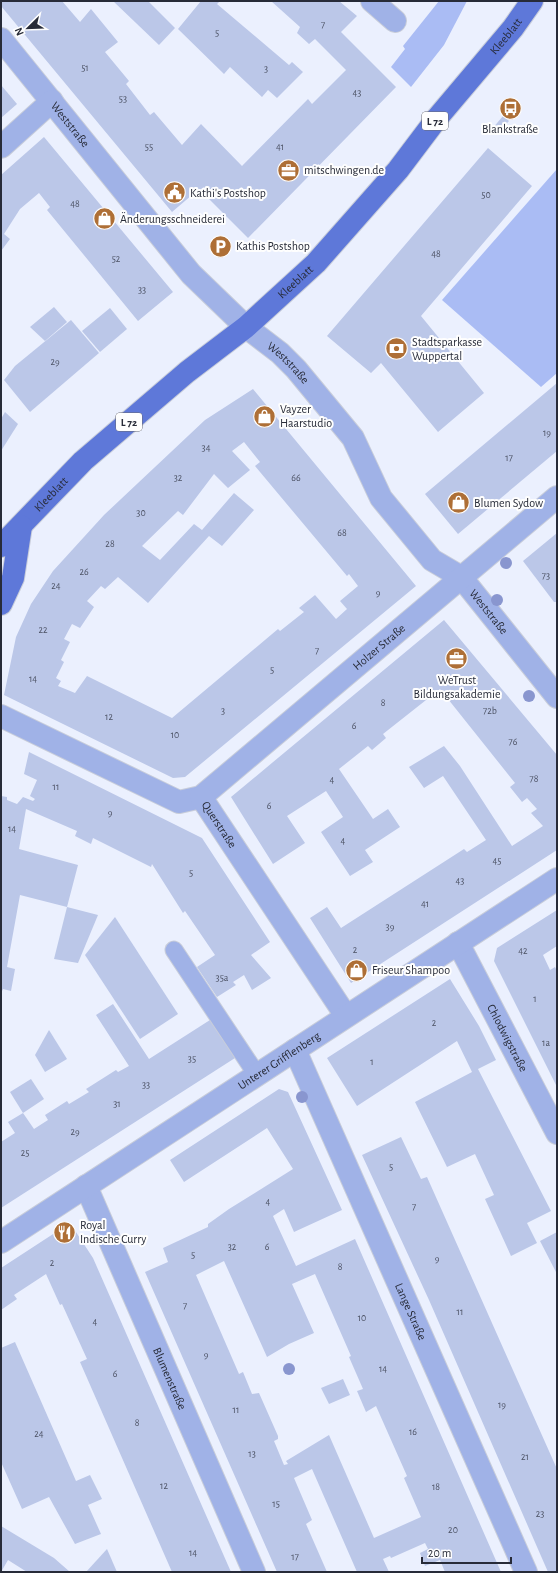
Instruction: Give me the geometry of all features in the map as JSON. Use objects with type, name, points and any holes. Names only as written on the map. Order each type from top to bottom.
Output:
[{"type":"main road","name":"Kleeblatt","points":[[1,546],[83,461],[187,372],[246,327],[321,258],[398,170],[438,117],[508,34],[532,1]]},
{"type":"main road","points":[[1,604],[13,578],[21,526]]},
{"type":"street","points":[[372,1],[395,21]]},
{"type":"street","name":"Weststraße","points":[[1,40],[191,274],[246,327],[280,353],[296,369],[353,438],[381,498],[432,560],[461,578],[557,697]]},
{"type":"street","points":[[1,146],[52,101]]},
{"type":"street","name":"Holzer Straße","points":[[201,797],[557,497]]},
{"type":"street","name":"Querstraße","points":[[1,716],[179,802],[201,797],[346,1016]]},
{"type":"street","name":"Unterer Grifflenberg","points":[[1,1242],[557,879]]},
{"type":"street","name":"Chlodwigstraße","points":[[458,943],[557,1133]]},
{"type":"street","name":"Lange Straße","points":[[295,1050],[526,1572]]},
{"type":"street","name":"Blumenstraße","points":[[86,1186],[254,1572]]},
{"type":"lane","points":[[174,950],[257,1075]]},
{"type":"shaded area","points":[[439,1],[467,1],[444,45],[411,87],[391,67],[405,49],[403,46]]},
{"type":"shaded area","points":[[557,169],[557,373],[541,387],[442,300]]},
{"type":"building","points":[[1,1],[62,1],[80,22],[91,9],[118,42],[105,52],[129,81],[126,84],[150,115],[154,112],[182,145],[201,124],[242,166],[308,99],[312,104],[346,70],[315,39],[309,44],[297,33],[300,27],[271,1],[339,1],[357,16],[341,32],[396,87],[248,238],[199,189],[172,212],[1,6]]},
{"type":"building","points":[[113,1],[148,1],[175,28],[159,45]]},
{"type":"building","points":[[201,1],[220,1],[217,4],[289,65],[292,62],[303,72],[277,98],[268,90],[262,97],[230,67],[224,74],[178,29]]},
{"type":"building","points":[[1,85],[17,104],[1,118]]},
{"type":"building","points":[[503,116],[509,121],[497,134],[492,129]]},
{"type":"building","points":[[44,137],[173,292],[138,321],[47,210],[50,207],[39,193],[20,209],[4,234],[10,239],[1,251],[1,175]]},
{"type":"building","points":[[488,148],[532,186],[421,316],[484,393],[438,432],[381,363],[371,373],[327,336]]},
{"type":"building","points":[[54,307],[67,322],[45,341],[30,327]]},
{"type":"building","points":[[110,308],[127,329],[100,352],[82,331]]},
{"type":"building","points":[[71,320],[99,353],[30,412],[4,380],[15,366]]},
{"type":"building","points":[[557,383],[557,451],[458,534],[425,494]]},
{"type":"building","points":[[253,389],[416,586],[185,777],[173,778],[4,695],[16,637],[31,604],[53,571],[104,515],[205,420]],"holes":[[[244,442],[260,462],[255,466],[347,576],[349,574],[358,586],[340,601],[347,609],[336,619],[315,595],[299,608],[304,612],[280,631],[278,629],[172,718],[87,676],[75,693],[58,686],[61,681],[56,678],[64,662],[61,660],[70,642],[64,639],[72,624],[80,628],[94,607],[87,601],[101,586],[105,589],[118,577],[148,603],[209,536],[222,546],[254,510],[234,493],[202,530],[194,524],[160,560],[142,546],[178,511],[183,515],[214,474],[228,488],[250,470],[232,451]]]},
{"type":"building","points":[[5,412],[18,424],[1,451],[1,419]]},
{"type":"building","points":[[557,533],[557,602],[554,602],[523,561]]},
{"type":"building","points":[[444,620],[557,755],[557,850],[351,983],[310,918],[327,907],[341,928],[464,849],[467,852],[486,840],[443,776],[424,788],[409,767],[444,746],[460,766],[512,846],[543,826],[531,813],[537,809],[527,798],[522,802],[510,787],[515,783],[440,689],[383,734],[386,738],[372,750],[368,746],[339,769],[373,819],[388,809],[400,827],[365,850],[373,862],[350,876],[321,832],[343,817],[326,791],[287,816],[305,843],[273,864],[231,797]]},
{"type":"building","points":[[29,752],[202,838],[270,942],[251,955],[271,978],[252,990],[244,975],[233,982],[236,985],[217,997],[197,967],[215,955],[185,911],[183,913],[152,864],[151,867],[93,838],[91,844],[75,836],[77,831],[26,809],[19,849],[78,865],[67,907],[20,895],[7,967],[15,969],[11,991],[3,989],[1,993],[1,796],[7,797],[7,800],[17,804],[23,797],[33,801],[35,799],[30,796],[37,780],[24,774]]},
{"type":"building","points":[[67,907],[98,915],[78,963],[54,959]]},
{"type":"building","points":[[557,910],[557,946],[543,955],[550,970],[555,967],[557,971],[557,1087],[494,961],[497,948]]},
{"type":"building","points":[[115,917],[178,1014],[140,1039],[85,955]]},
{"type":"building","points":[[450,979],[479,1026],[496,1060],[478,1069],[551,1211],[527,1223],[537,1243],[511,1256],[485,1199],[494,1195],[475,1154],[447,1167],[415,1102],[472,1072],[457,1041],[357,1106],[327,1058]]},
{"type":"building","points":[[113,1004],[149,1059],[210,1020],[235,1058],[1,1208],[1,1142],[15,1133],[8,1122],[23,1113],[34,1129],[48,1120],[45,1115],[67,1101],[69,1104],[89,1092],[86,1089],[116,1070],[118,1072],[129,1066],[96,1015]]},
{"type":"building","points":[[49,1030],[67,1059],[45,1072],[35,1055]]},
{"type":"building","points":[[31,1079],[44,1099],[23,1113],[10,1092]]},
{"type":"building","points":[[279,1089],[288,1092],[342,1210],[294,1232],[284,1209],[273,1216],[296,1266],[355,1239],[501,1572],[445,1572],[440,1560],[425,1566],[420,1553],[428,1549],[425,1543],[391,1558],[390,1556],[383,1559],[389,1572],[357,1572],[312,1469],[294,1478],[312,1520],[306,1524],[327,1572],[277,1572],[145,1272],[168,1262],[163,1248],[208,1227],[208,1224],[229,1209],[293,1169],[267,1128],[184,1182],[170,1160]],"holes":[[[224,1261],[267,1357],[289,1344],[314,1333],[292,1284],[315,1274],[351,1356],[349,1357],[363,1389],[357,1391],[366,1412],[376,1406],[407,1476],[404,1478],[421,1517],[374,1538],[329,1435],[286,1461],[288,1464],[284,1465],[274,1441],[278,1439],[278,1436],[259,1393],[252,1394],[243,1372],[239,1374],[196,1275]]]},
{"type":"building","points":[[401,1137],[421,1179],[427,1177],[557,1469],[557,1572],[548,1572],[429,1300],[362,1155]]},
{"type":"building","points":[[70,1223],[93,1258],[231,1572],[172,1572],[80,1362],[87,1359],[62,1304],[60,1305],[46,1274],[14,1295],[17,1299],[1,1310],[1,1268]]},
{"type":"building","points":[[557,1232],[557,1274],[540,1241]]},
{"type":"building","points":[[15,1342],[76,1481],[90,1475],[102,1499],[88,1505],[101,1534],[75,1544],[49,1497],[22,1509],[1,1462],[1,1348]]},
{"type":"building","points":[[343,1379],[350,1395],[329,1404],[321,1388]]},
{"type":"building","points":[[1,1526],[54,1558],[70,1572],[27,1572],[8,1560],[1,1572]]},
{"type":"building","points":[[107,1549],[117,1572],[86,1572]]},
{"type":"place","name":"Blankstraße","points":[[510,108]]},
{"type":"place","name":"mitschwingen.de","points":[[289,170]]},
{"type":"place","name":"Kathi's Postshop","points":[[175,193]]},
{"type":"place","name":"Änderungsschneiderei","points":[[105,219]]},
{"type":"place","name":"Kathis Postshop","points":[[220,246]]},
{"type":"place","name":"Stadtsparkasse Wuppertal","points":[[396,349]]},
{"type":"place","name":"Vayzer Haarstudio","points":[[264,416]]},
{"type":"place","name":"Blumen Sydow","points":[[458,503]]},
{"type":"place","name":"WeTrust Bildungsakademie","points":[[457,659]]},
{"type":"place","name":"Friseur Shampoo","points":[[357,970]]},
{"type":"place","name":"Royal Indische Curry","points":[[64,1232]]}]
